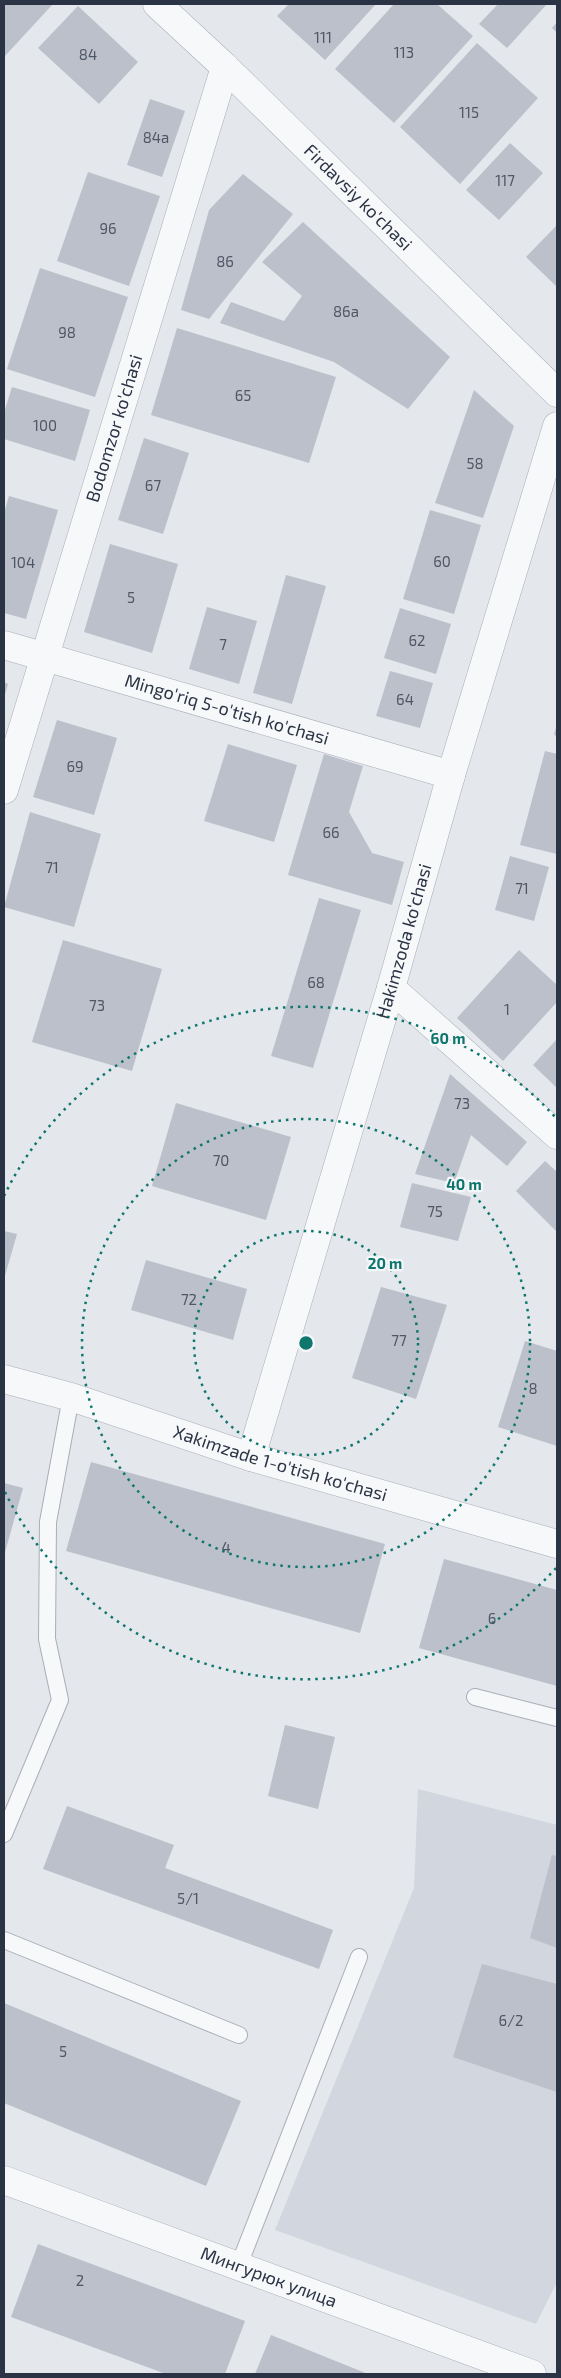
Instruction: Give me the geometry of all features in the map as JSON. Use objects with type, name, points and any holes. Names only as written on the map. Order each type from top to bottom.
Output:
[{"type":"street","name":"Firdavsiy ko'chasi","points":[[157,4],[225,67],[557,392]]},
{"type":"street","name":"Bodomzor ko'chasi","points":[[4,790],[225,67]]},
{"type":"street","name":"Hakimzoda ko'chasi","points":[[251,1457],[391,988],[451,775],[557,426]]},
{"type":"street","name":"Mingo'riq 5-o'tish ko'chasi","points":[[4,645],[451,775]]},
{"type":"street","points":[[391,988],[556,1132]]},
{"type":"street","name":"Xakimzade 1-o'tish ko'chasi","points":[[4,1379],[71,1397],[251,1457],[427,1509],[557,1544]]},
{"type":"street","name":"Мингурюк улица","points":[[4,2182],[239,2265],[532,2374]]},
{"type":"lane","points":[[4,1834],[60,1700],[47,1640],[48,1522],[71,1397]]},
{"type":"lane","points":[[475,1697],[557,1718]]},
{"type":"lane","points":[[4,1940],[239,2035]]},
{"type":"lane","points":[[239,2265],[360,1957]]},
{"type":"shaded area","points":[[418,1789],[557,1825],[557,2282],[536,2324],[275,2230],[414,1888]]},
{"type":"building","points":[[4,4],[53,4],[4,57]]},
{"type":"building","points":[[289,4],[376,4],[325,60],[277,16]]},
{"type":"building","points":[[394,4],[437,4],[473,36],[394,123],[335,69]]},
{"type":"building","points":[[498,4],[547,4],[507,48],[479,24]]},
{"type":"building","points":[[78,6],[138,62],[99,104],[38,48]]},
{"type":"building","points":[[557,22],[557,33],[552,28]]},
{"type":"building","points":[[477,43],[538,98],[460,184],[400,127]]},
{"type":"building","points":[[150,99],[185,111],[162,177],[127,165]]},
{"type":"building","points":[[510,143],[543,173],[499,220],[466,190]]},
{"type":"building","points":[[88,172],[160,196],[129,286],[57,261]]},
{"type":"building","points":[[243,174],[293,214],[209,319],[181,310],[209,210]]},
{"type":"building","points":[[303,222],[450,357],[408,409],[334,362],[220,323],[231,302],[284,321],[302,296],[262,262]]},
{"type":"building","points":[[557,225],[557,287],[526,257]]},
{"type":"building","points":[[40,268],[128,297],[95,397],[7,369]]},
{"type":"building","points":[[177,328],[336,377],[309,463],[151,415]]},
{"type":"building","points":[[12,387],[90,410],[75,461],[4,439],[4,413]]},
{"type":"building","points":[[474,390],[514,426],[483,518],[435,503]]},
{"type":"building","points":[[144,438],[189,453],[163,534],[118,520]]},
{"type":"building","points":[[9,496],[58,510],[26,619],[4,613],[4,513]]},
{"type":"building","points":[[430,510],[481,525],[454,614],[403,599]]},
{"type":"building","points":[[110,544],[178,564],[152,653],[84,632]]},
{"type":"building","points":[[286,575],[326,586],[292,704],[253,693]]},
{"type":"building","points":[[207,607],[257,621],[239,684],[189,669]]},
{"type":"building","points":[[400,608],[451,624],[436,674],[384,658]]},
{"type":"building","points":[[390,671],[433,683],[420,728],[376,716]]},
{"type":"building","points":[[4,682],[8,684],[4,698]]},
{"type":"building","points":[[57,720],[117,738],[94,815],[33,797]]},
{"type":"building","points":[[557,724],[557,736],[554,735]]},
{"type":"building","points":[[228,744],[297,765],[274,842],[204,821]]},
{"type":"building","points":[[545,751],[557,754],[557,854],[520,845]]},
{"type":"building","points":[[324,754],[363,766],[349,812],[372,853],[404,862],[392,905],[288,875]]},
{"type":"building","points":[[30,812],[101,834],[74,927],[4,907]]},
{"type":"building","points":[[510,856],[549,867],[534,921],[495,910]]},
{"type":"building","points":[[319,898],[361,910],[313,1068],[271,1056]]},
{"type":"building","points":[[63,940],[162,969],[132,1071],[32,1042]]},
{"type":"building","points":[[519,950],[557,985],[557,1002],[503,1061],[457,1018]]},
{"type":"building","points":[[557,1039],[557,1088],[533,1065]]},
{"type":"building","points":[[450,1074],[527,1142],[507,1166],[471,1135],[454,1183],[415,1174]]},
{"type":"building","points":[[176,1103],[291,1137],[266,1220],[152,1186]]},
{"type":"building","points":[[545,1161],[557,1172],[557,1232],[516,1191]]},
{"type":"building","points":[[412,1183],[471,1197],[458,1241],[400,1227]]},
{"type":"building","points":[[4,1231],[17,1234],[4,1279]]},
{"type":"building","points":[[146,1260],[247,1289],[233,1340],[131,1310]]},
{"type":"building","points":[[381,1287],[447,1305],[416,1399],[352,1378]]},
{"type":"building","points":[[525,1341],[557,1351],[557,1446],[498,1427]]},
{"type":"building","points":[[91,1462],[385,1544],[360,1633],[66,1551]]},
{"type":"building","points":[[4,1483],[23,1488],[4,1556]]},
{"type":"building","points":[[444,1559],[557,1590],[557,1686],[419,1648]]},
{"type":"building","points":[[285,1725],[335,1737],[318,1809],[268,1796]]},
{"type":"building","points":[[67,1806],[174,1845],[165,1868],[333,1930],[319,1969],[43,1869]]},
{"type":"building","points":[[552,1855],[557,1856],[557,1948],[530,1938]]},
{"type":"building","points":[[482,1964],[557,1984],[557,2092],[453,2057]]},
{"type":"building","points":[[4,2003],[241,2101],[206,2186],[4,2103]]},
{"type":"building","points":[[38,2244],[245,2321],[225,2374],[166,2374],[11,2317]]},
{"type":"building","points":[[271,2335],[368,2374],[255,2374]]}]
